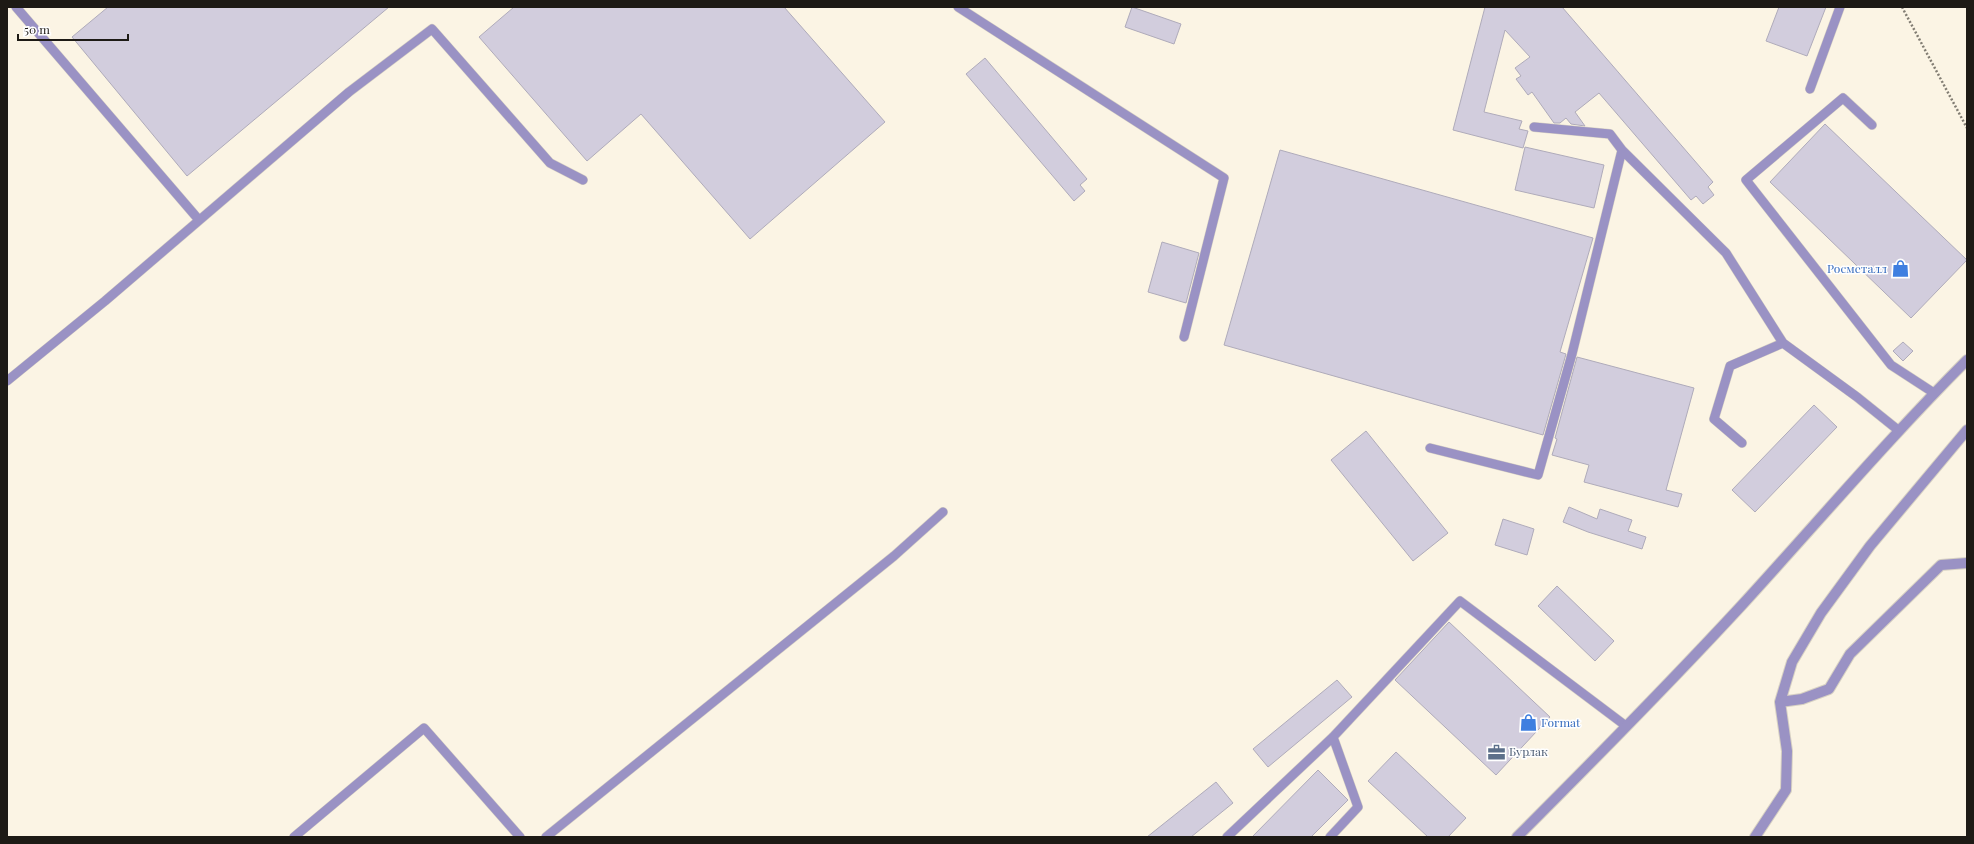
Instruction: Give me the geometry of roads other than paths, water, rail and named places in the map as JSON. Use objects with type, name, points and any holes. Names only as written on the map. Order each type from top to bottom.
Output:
[{"type":"street","points":[[1517,837],[1742,606],[1898,430],[1967,360]]},
{"type":"street","points":[[1754,837],[1786,790],[1787,751],[1780,702],[1792,662],[1821,613],[1870,546],[1967,430]]},
{"type":"street","points":[[1780,702],[1802,699],[1829,688],[1850,654],[1941,565],[1967,562]]},
{"type":"lane","points":[[16,7],[199,220]]},
{"type":"lane","points":[[958,7],[1224,178],[1184,337]]},
{"type":"lane","points":[[1810,89],[1840,7]]},
{"type":"lane","points":[[7,381],[349,92],[432,29],[550,163],[583,180]]},
{"type":"lane","points":[[1872,125],[1843,98],[1746,180],[1891,365],[1934,393]]},
{"type":"lane","points":[[1534,127],[1610,134],[1622,150],[1726,253],[1783,343],[1857,397],[1898,430]]},
{"type":"lane","points":[[1430,448],[1538,475],[1572,354],[1622,150]]},
{"type":"lane","points":[[1742,443],[1714,419],[1730,366],[1783,343]]},
{"type":"lane","points":[[546,837],[887,561],[942,512]]},
{"type":"lane","points":[[1227,837],[1333,737],[1460,601],[1626,726]]},
{"type":"lane","points":[[294,837],[424,728],[520,837]]},
{"type":"lane","points":[[1330,837],[1358,807],[1333,737]]},
{"type":"place","name":"Росметалл","points":[[1900,269]]},
{"type":"place","name":"Format","points":[[1528,723]]},
{"type":"place","name":"Бурлак","points":[[1496,752]]}]
